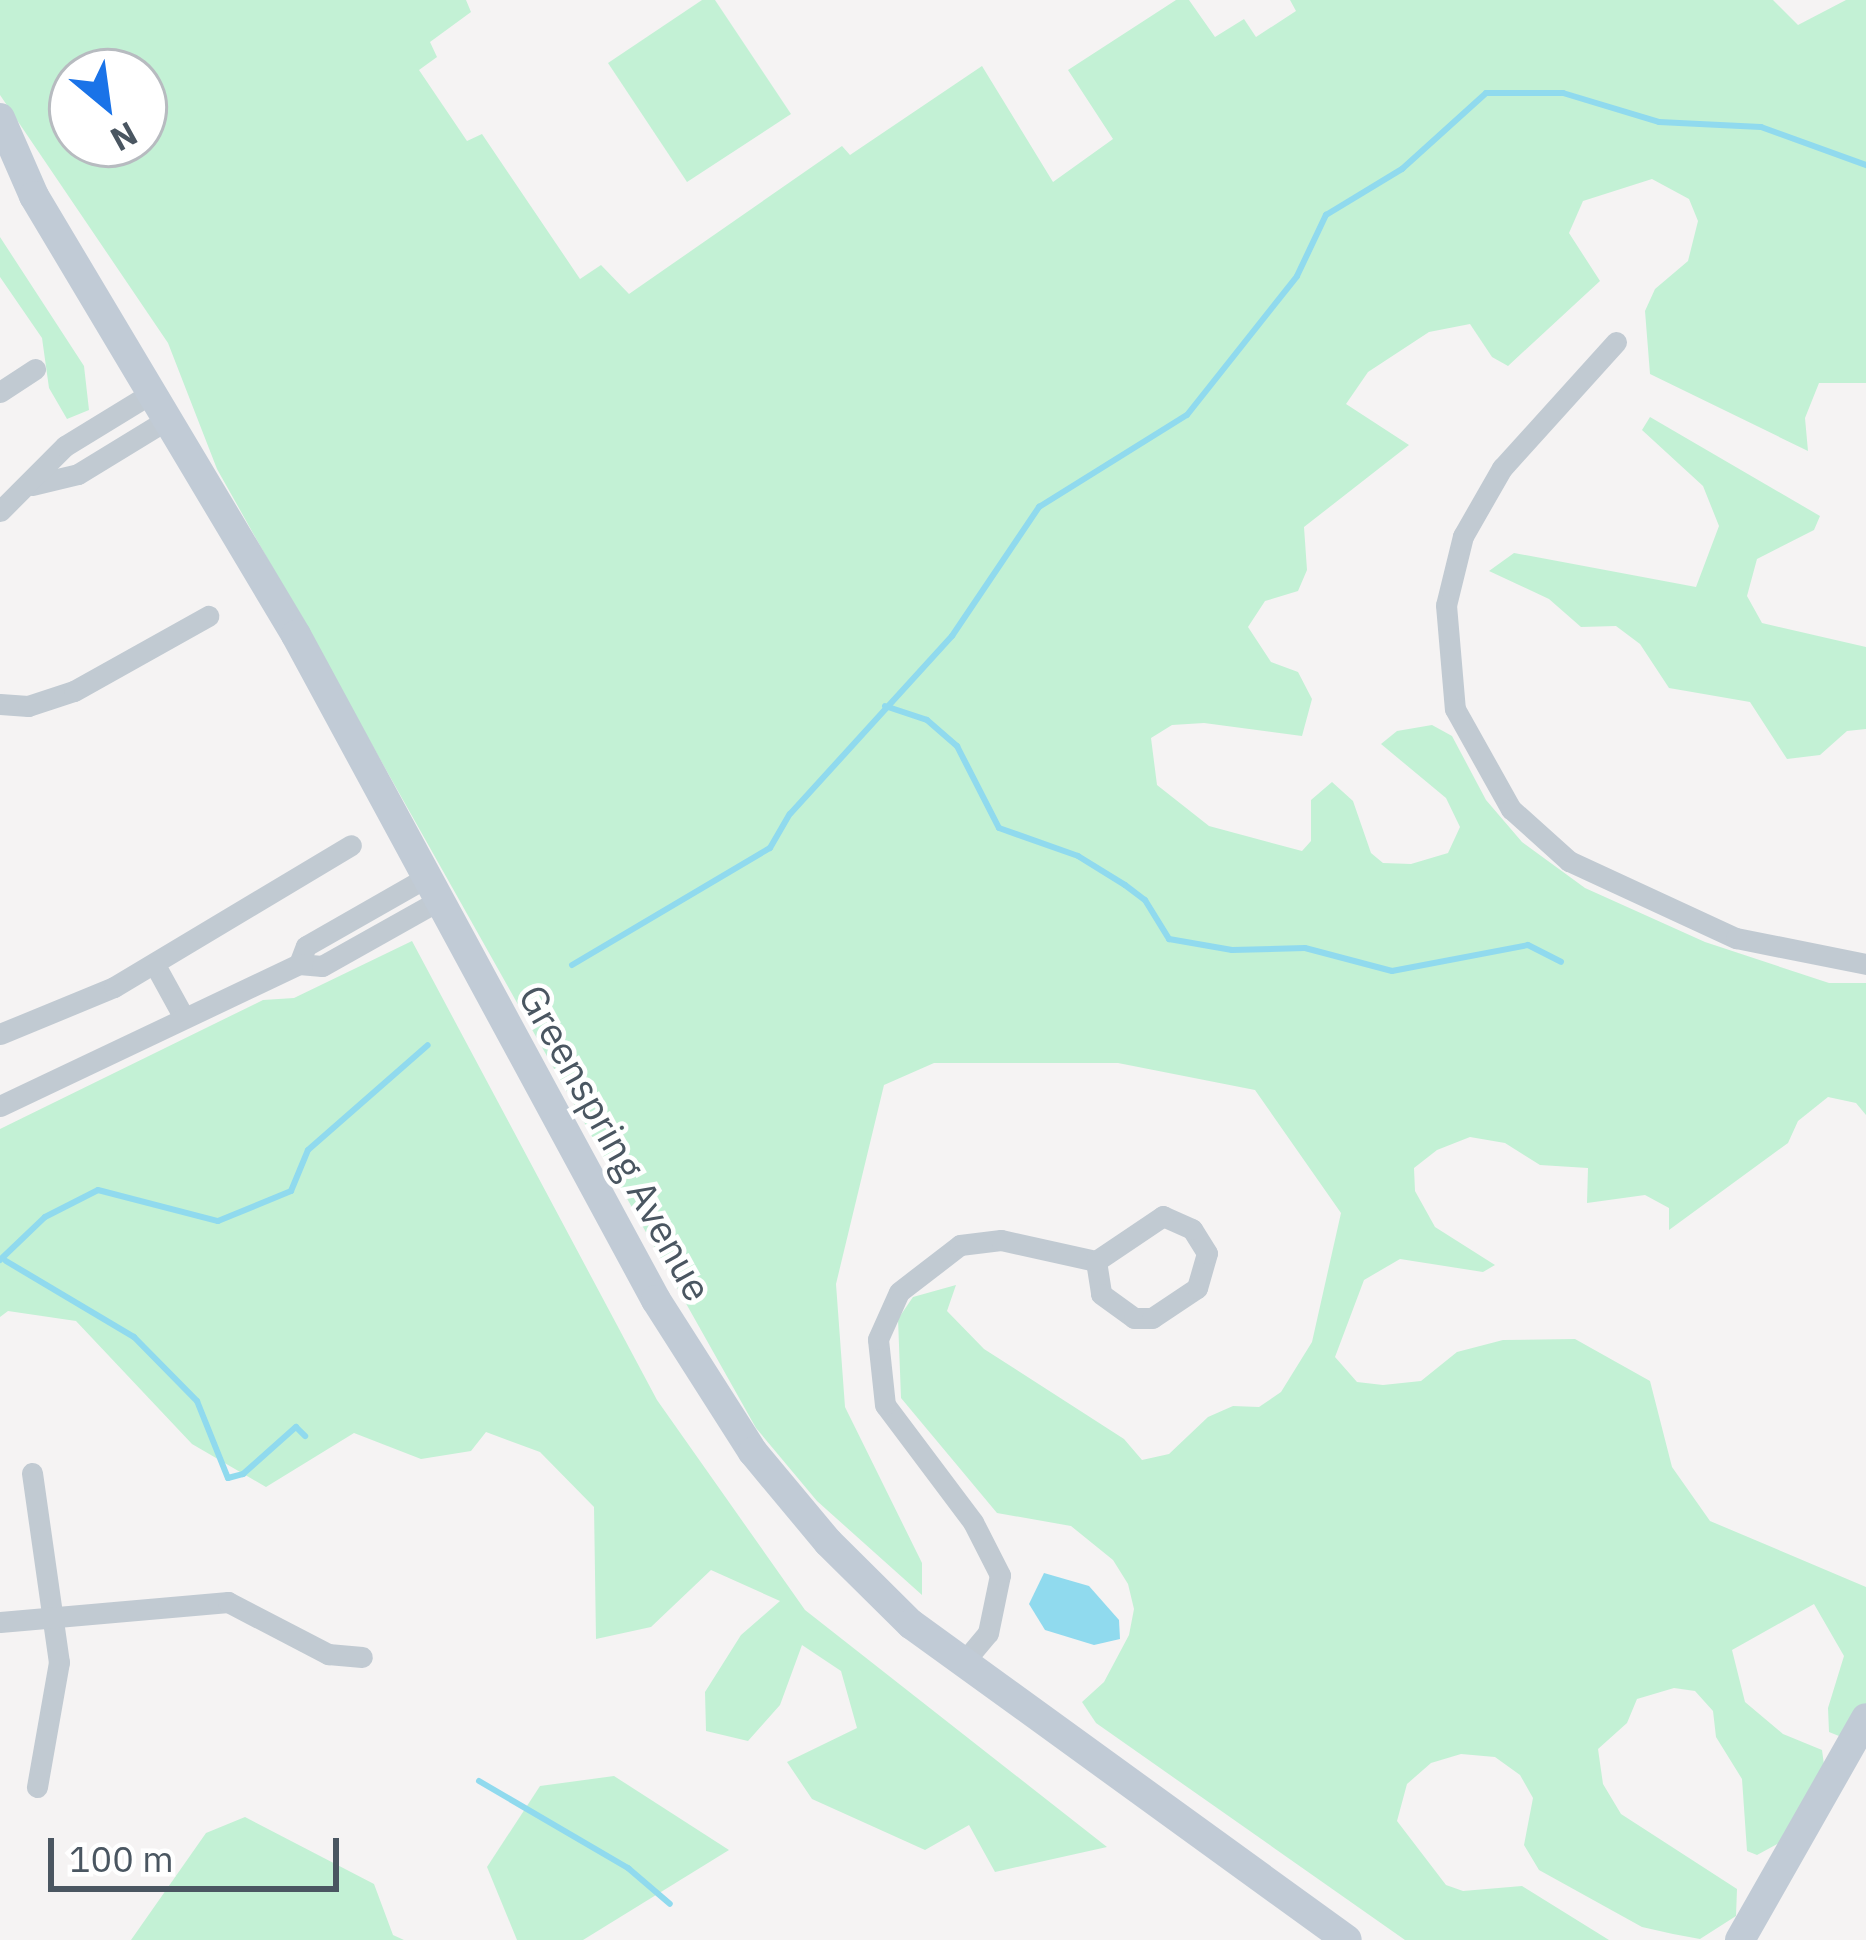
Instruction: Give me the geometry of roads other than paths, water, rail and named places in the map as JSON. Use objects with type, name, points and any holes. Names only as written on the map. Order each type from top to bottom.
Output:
[{"type":"main road","name":"Greenspring Avenue","points":[[0,118],[34,196],[160,405],[719,1404],[828,1542],[962,1664],[1347,1940]]},
{"type":"main road","name":"Greenspring Avenue","points":[[0,169],[34,196]]},
{"type":"main road","points":[[1740,1940],[1866,1718]]},
{"type":"street","points":[[1616,342],[1502,468],[1463,536],[1445,624],[1455,710],[1510,809],[1588,873],[1736,938],[1866,964]]},
{"type":"street","points":[[0,392],[35,369]]},
{"type":"street","points":[[0,511],[65,446],[160,405]]},
{"type":"street","points":[[0,704],[62,697],[208,616]]},
{"type":"street","points":[[0,1034],[155,965],[352,845]]},
{"type":"street","points":[[0,1106],[298,964],[306,946],[432,889]]},
{"type":"street","points":[[155,965],[182,1016]]},
{"type":"street","points":[[962,1664],[988,1633],[1000,1575],[973,1522],[885,1405],[878,1339],[898,1292],[960,1244],[1001,1240],[1096,1262],[1163,1216],[1192,1228],[1207,1253],[1197,1288],[1152,1318],[1109,1306],[1096,1262]]},
{"type":"street","points":[[32,1473],[55,1615],[57,1695],[37,1787]]},
{"type":"street","points":[[0,1622],[228,1602],[328,1654],[362,1657]]},
{"type":"water","points":[[1044,1573],[1089,1586],[1119,1620],[1120,1639],[1094,1645],[1045,1630],[1029,1604]]},
{"type":"waterway","points":[[572,965],[770,848],[790,814],[952,636],[1039,507],[1187,415],[1297,276],[1326,215],[1402,169],[1486,93],[1563,93],[1659,122],[1761,127],[1866,165]]},
{"type":"waterway","points":[[885,706],[927,720],[957,746],[999,828],[1078,856],[1125,885],[1145,900],[1169,939],[1232,950],[1305,948],[1392,971],[1528,945],[1561,962]]},
{"type":"waterway","points":[[0,1260],[45,1217],[98,1190],[218,1221],[291,1191],[308,1150],[428,1045]]},
{"type":"waterway","points":[[6,1261],[134,1337],[197,1401],[228,1478],[243,1474],[296,1427],[305,1436]]},
{"type":"waterway","points":[[479,1781],[628,1868],[670,1904]]}]
